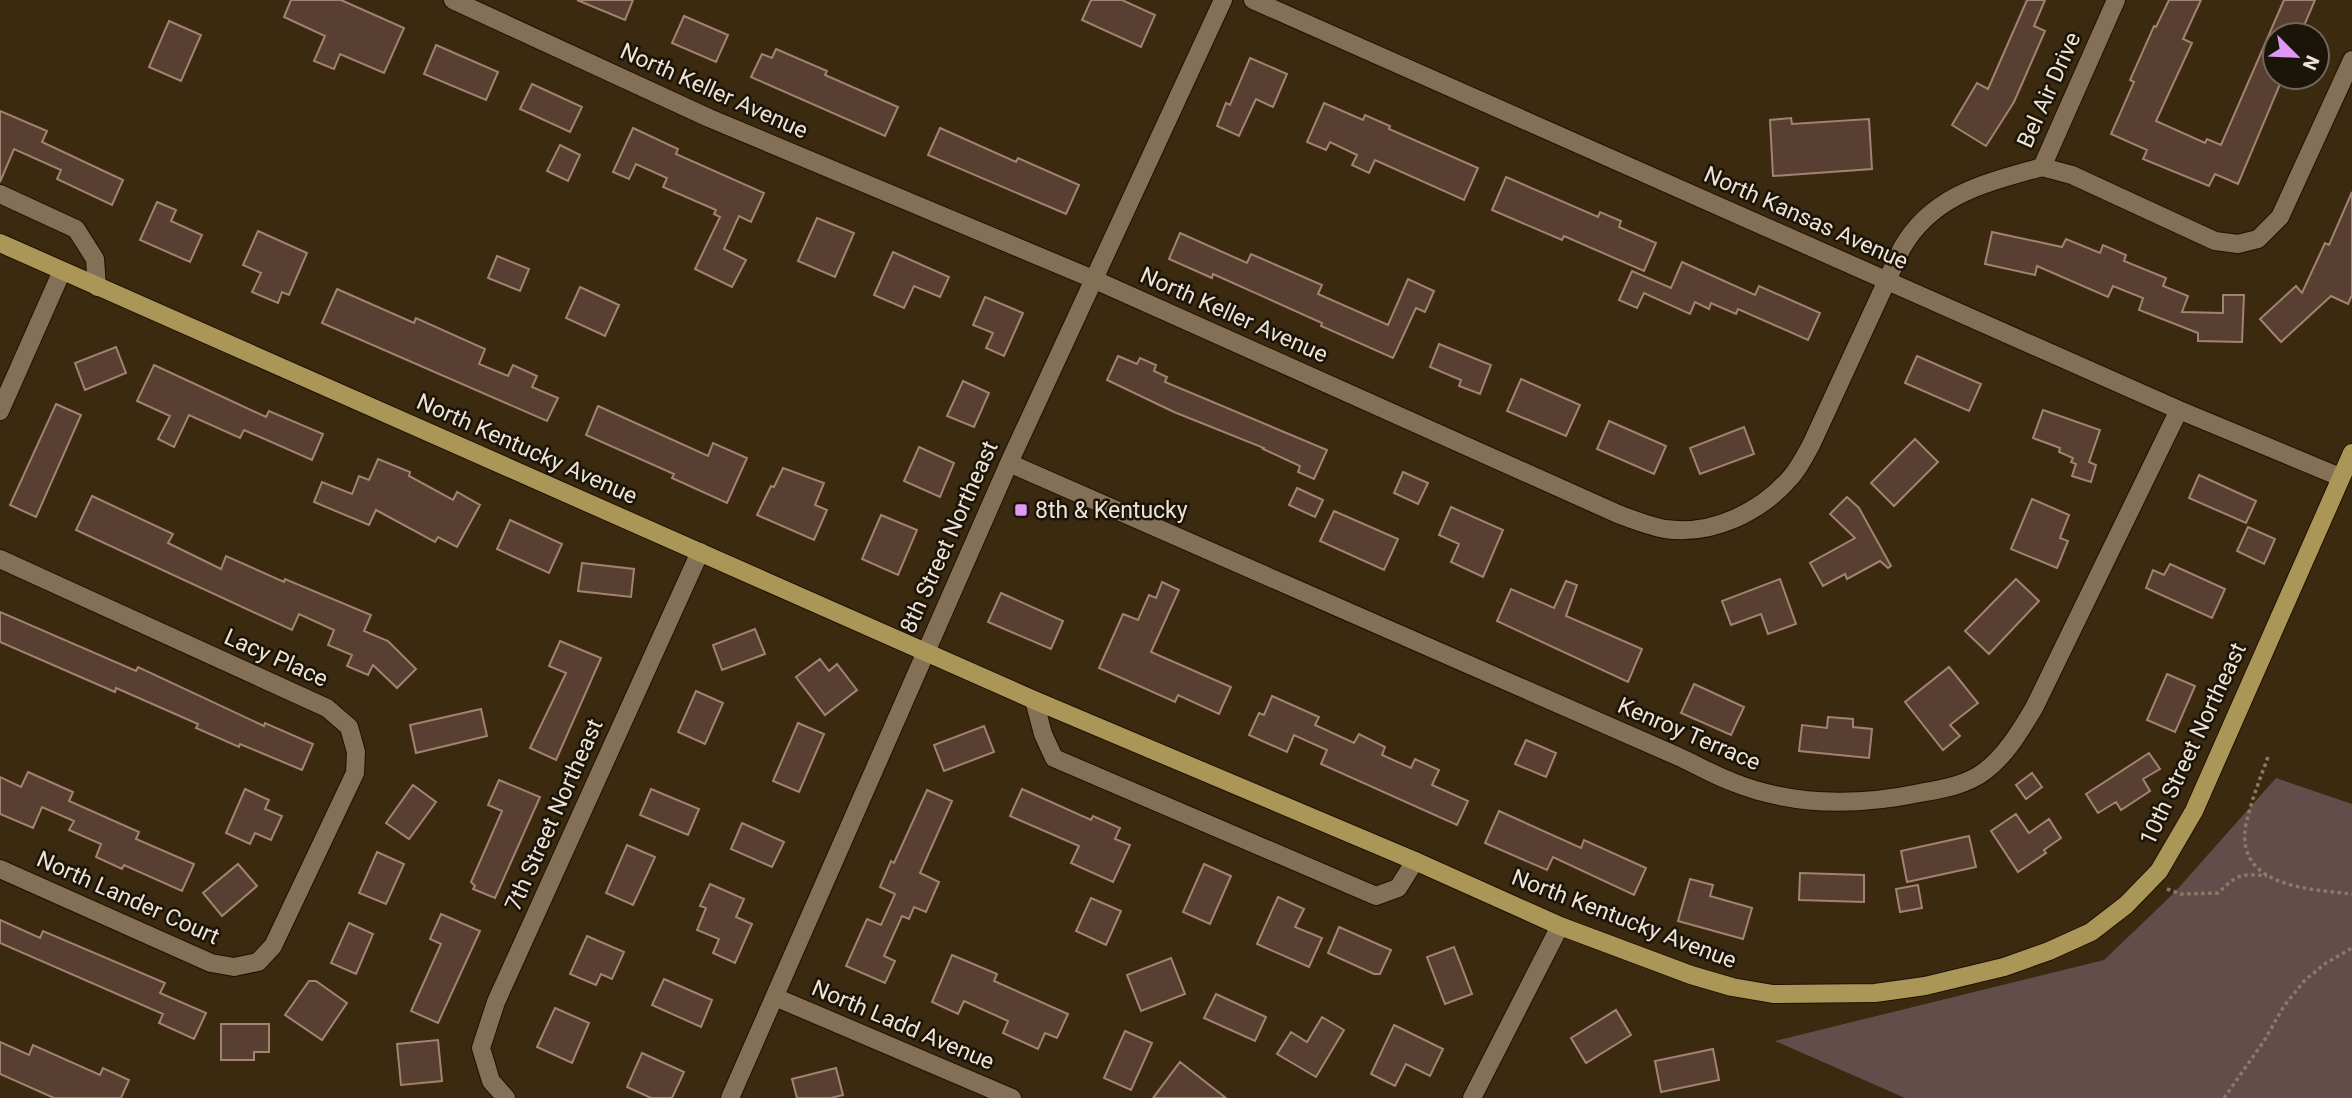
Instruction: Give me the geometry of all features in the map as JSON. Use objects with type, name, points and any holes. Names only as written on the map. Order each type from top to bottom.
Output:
[{"type":"main road","name":"North Kentucky Avenue","points":[[0,243],[1034,700],[1560,926],[1691,975],[1732,987],[1773,994],[1875,993],[1948,981]]},
{"type":"main road","name":"10th Street Northeast","points":[[1948,981],[2004,967],[2091,932],[2126,905],[2160,871],[2194,811],[2352,453]]},
{"type":"street","name":"North Keller Avenue","points":[[453,0],[709,118],[1093,279],[1618,514],[1665,529],[1714,527],[1746,514],[1793,476],[1811,445],[1887,281]]},
{"type":"street","name":"8th Street Northeast","points":[[730,1098],[1009,463],[1223,0]]},
{"type":"street","name":"North Kansas Avenue","points":[[1253,0],[2179,410],[2340,477]]},
{"type":"street","name":"Bel Air Drive","points":[[1887,281],[1915,227],[1936,207],[1987,183],[2042,167],[2116,0]]},
{"type":"street","points":[[2042,167],[2071,175],[2215,241],[2238,244],[2248,242],[2264,235],[2280,217],[2352,60]]},
{"type":"street","points":[[0,194],[76,229],[95,259],[97,288]]},
{"type":"street","points":[[0,411],[62,271]]},
{"type":"street","name":"Kenroy Terrace","points":[[1009,463],[1665,750],[1729,781],[1765,793],[1805,801],[1850,801],[1901,797],[1951,787],[1984,772],[2009,749],[2034,708],[2179,410]]},
{"type":"street","name":"7th Street Northeast","points":[[506,1098],[491,1081],[481,1048],[496,1002],[700,552]]},
{"type":"street","name":"Lacy Place","points":[[0,559],[327,708],[349,727],[356,752],[355,772],[273,946]]},
{"type":"street","points":[[1034,700],[1043,734],[1054,758],[1226,833],[1376,896],[1398,888],[1415,862]]},
{"type":"street","name":"North Lander Court","points":[[0,869],[211,963],[234,967],[258,962],[273,946]]},
{"type":"street","points":[[1472,1098],[1560,926]]},
{"type":"street","name":"North Ladd Avenue","points":[[775,997],[1012,1098]]},
{"type":"path","points":[[2268,757],[2245,827],[2248,858],[2256,869],[2286,884],[2352,894]]},
{"type":"path","points":[[2149,881],[2181,894],[2218,893],[2237,876],[2246,873],[2269,876]]},
{"type":"path","points":[[2224,1098],[2264,1041],[2284,1006],[2305,980],[2326,963],[2352,948]]},
{"type":"shaded area","points":[[2276,778],[2352,804],[2352,1098],[1905,1098],[1775,1041],[2104,960],[2174,893]]},
{"type":"building","points":[[291,0],[341,0],[404,28],[384,73],[340,54],[334,69],[314,61],[325,36],[284,17]]},
{"type":"building","points":[[577,0],[633,0],[625,20]]},
{"type":"building","points":[[1091,0],[1122,0],[1155,15],[1141,47],[1082,20]]},
{"type":"building","points":[[2027,0],[2045,0],[2034,26],[2045,31],[2014,102],[1986,146],[1952,125],[1977,83],[1988,89]]},
{"type":"building","points":[[2169,0],[2201,0],[2183,39],[2192,43],[2156,121],[2205,143],[2207,139],[2221,145],[2261,53],[2261,91],[2277,91],[2238,184],[2215,174],[2209,186],[2143,159],[2147,150],[2111,134],[2134,82],[2130,80],[2154,26],[2156,27]]},
{"type":"building","points":[[2284,0],[2315,0],[2306,21],[2275,21]]},
{"type":"building","points":[[684,16],[728,35],[716,62],[672,43]]},
{"type":"building","points":[[169,21],[201,35],[181,81],[149,67]]},
{"type":"building","points":[[436,45],[498,72],[486,100],[424,74]]},
{"type":"building","points":[[776,49],[827,71],[825,75],[898,107],[885,136],[751,77],[762,54],[772,58]]},
{"type":"building","points":[[1250,58],[1287,74],[1273,107],[1256,99],[1239,136],[1217,126],[1226,103],[1230,105]]},
{"type":"building","points":[[532,84],[582,107],[570,132],[520,109]]},
{"type":"building","points":[[1324,103],[1363,120],[1365,115],[1390,126],[1389,129],[1478,168],[1464,200],[1375,160],[1369,173],[1352,165],[1357,155],[1330,142],[1326,150],[1307,142]]},
{"type":"building","points":[[0,111],[47,131],[42,142],[123,180],[112,205],[57,179],[61,170],[14,149],[0,182]]},
{"type":"building","points":[[1791,118],[1792,124],[1869,119],[1872,169],[1773,176],[1770,120]]},
{"type":"building","points":[[633,128],[678,149],[676,154],[764,193],[751,222],[739,216],[724,249],[746,260],[732,287],[695,269],[720,217],[714,214],[716,210],[663,187],[667,178],[636,164],[629,179],[613,172]]},
{"type":"building","points":[[940,128],[1016,162],[1018,158],[1079,185],[1066,214],[928,155]]},
{"type":"building","points":[[560,145],[580,155],[568,181],[547,171]]},
{"type":"building","points":[[1506,177],[1598,217],[1600,212],[1621,221],[1619,227],[1656,243],[1644,271],[1564,236],[1562,240],[1492,210]]},
{"type":"building","points":[[2352,192],[2352,295],[2348,304],[2331,296],[2281,342],[2260,319],[2296,286],[2302,293],[2325,243],[2329,245]]},
{"type":"building","points":[[157,202],[176,210],[171,221],[202,235],[190,262],[140,240]]},
{"type":"building","points":[[817,218],[854,233],[835,277],[798,261]]},
{"type":"building","points":[[258,231],[307,253],[289,295],[282,292],[278,303],[252,292],[261,273],[243,265]]},
{"type":"building","points":[[1992,232],[2062,247],[2066,239],[2100,253],[2103,245],[2126,255],[2124,261],[2166,278],[2163,286],[2188,296],[2182,312],[2223,313],[2223,295],[2244,295],[2242,342],[2198,341],[2198,333],[2139,310],[2143,298],[2113,286],[2108,297],[2037,266],[2035,275],[1985,264]]},
{"type":"building","points":[[1180,233],[1247,263],[1251,254],[1322,285],[1318,294],[1388,325],[1408,279],[1434,291],[1425,312],[1416,308],[1393,358],[1213,274],[1212,278],[1169,259]]},
{"type":"building","points":[[893,252],[949,277],[940,297],[914,286],[904,308],[874,295]]},
{"type":"building","points":[[497,256],[529,269],[520,291],[488,278]]},
{"type":"building","points":[[1682,262],[1755,295],[1759,286],[1820,313],[1808,340],[1738,309],[1736,314],[1711,303],[1709,309],[1695,302],[1690,314],[1644,293],[1637,308],[1619,300],[1632,271],[1671,288]]},
{"type":"building","points":[[580,287],[619,305],[605,336],[566,318]]},
{"type":"building","points":[[337,289],[414,323],[416,318],[485,349],[479,364],[508,376],[513,365],[537,376],[532,387],[558,398],[547,421],[322,323]]},
{"type":"building","points":[[985,297],[1023,313],[1004,356],[986,348],[993,333],[973,325]]},
{"type":"building","points":[[1439,344],[1491,365],[1480,394],[1459,386],[1461,380],[1430,367]]},
{"type":"building","points":[[116,347],[126,373],[85,390],[75,363]]},
{"type":"building","points":[[1118,356],[1137,364],[1140,358],[1156,365],[1154,371],[1167,377],[1165,382],[1327,450],[1314,479],[1298,472],[1300,466],[1264,448],[1174,412],[1107,380]]},
{"type":"building","points":[[1917,356],[1981,384],[1969,411],[1905,383]]},
{"type":"building","points":[[154,365],[266,417],[269,411],[323,434],[312,460],[244,430],[240,438],[189,415],[174,447],[158,439],[170,416],[137,401]]},
{"type":"building","points":[[1521,379],[1580,405],[1566,436],[1507,411]]},
{"type":"building","points":[[963,381],[989,393],[974,427],[947,416]]},
{"type":"building","points":[[56,404],[81,415],[36,517],[10,505]]},
{"type":"building","points":[[598,406],[708,456],[713,443],[747,458],[727,503],[672,478],[674,474],[586,435]]},
{"type":"building","points":[[2043,410],[2100,430],[2089,462],[2096,465],[2091,482],[2072,476],[2076,464],[2071,462],[2073,458],[2059,452],[2060,448],[2033,438]]},
{"type":"building","points":[[1609,421],[1666,446],[1654,474],[1597,449]]},
{"type":"building","points":[[1744,427],[1754,454],[1700,474],[1690,448]]},
{"type":"building","points":[[1915,439],[1938,462],[1894,506],[1871,483]]},
{"type":"building","points":[[919,447],[954,463],[940,497],[904,481]]},
{"type":"building","points":[[378,459],[410,472],[409,476],[453,500],[457,492],[480,505],[457,547],[438,537],[435,542],[376,510],[369,525],[314,502],[322,482],[352,494],[359,476],[369,480]]},
{"type":"building","points":[[783,468],[824,483],[815,505],[827,510],[814,540],[757,515]]},
{"type":"building","points":[[1403,472],[1428,483],[1418,504],[1394,493]]},
{"type":"building","points":[[2199,475],[2256,501],[2246,523],[2189,498]]},
{"type":"building","points":[[1297,488],[1323,500],[1315,517],[1289,505]]},
{"type":"building","points":[[92,496],[173,534],[168,543],[221,569],[226,556],[284,582],[285,579],[371,615],[364,631],[388,641],[416,669],[397,688],[373,665],[368,675],[347,666],[352,655],[328,645],[334,630],[299,614],[292,630],[76,530]]},
{"type":"building","points":[[1847,497],[1859,508],[1891,566],[1888,568],[1880,561],[1847,579],[1845,574],[1823,586],[1810,563],[1855,538],[1830,514]]},
{"type":"building","points":[[2032,499],[2069,515],[2060,538],[2068,541],[2057,568],[2011,549]]},
{"type":"building","points":[[1451,507],[1503,530],[1483,577],[1451,562],[1459,544],[1439,535]]},
{"type":"building","points":[[1334,511],[1398,539],[1384,570],[1320,541]]},
{"type":"building","points":[[881,515],[917,530],[898,575],[862,559]]},
{"type":"building","points":[[510,520],[562,544],[549,573],[497,549]]},
{"type":"building","points":[[2248,527],[2275,539],[2264,564],[2237,551]]},
{"type":"building","points":[[582,563],[634,569],[631,597],[578,591]]},
{"type":"building","points":[[2170,564],[2225,589],[2212,618],[2146,588],[2153,570],[2164,575]]},
{"type":"building","points":[[1780,579],[1796,624],[1768,634],[1761,614],[1731,625],[1722,601]]},
{"type":"building","points":[[2016,579],[2039,601],[1989,654],[1965,631]]},
{"type":"building","points":[[1566,581],[1577,585],[1566,616],[1642,649],[1628,682],[1497,621],[1511,589],[1554,608]]},
{"type":"building","points":[[1162,582],[1179,590],[1151,652],[1231,687],[1219,714],[1178,695],[1175,702],[1099,668],[1123,614],[1138,620],[1149,595],[1156,598]]},
{"type":"building","points":[[1001,593],[1063,621],[1051,649],[988,622]]},
{"type":"building","points":[[0,612],[136,671],[138,667],[264,726],[265,723],[313,744],[302,770],[240,744],[239,747],[196,728],[198,724],[116,688],[115,692],[0,642]]},
{"type":"building","points":[[755,629],[765,654],[722,670],[713,645]]},
{"type":"building","points":[[560,641],[601,658],[556,760],[530,748],[566,673],[549,666]]},
{"type":"building","points":[[820,659],[829,671],[837,664],[857,690],[825,715],[796,677]]},
{"type":"building","points":[[1949,667],[1978,703],[1950,725],[1960,736],[1943,750],[1905,702]]},
{"type":"building","points":[[2167,674],[2195,686],[2175,732],[2147,720]]},
{"type":"building","points":[[1694,684],[1744,707],[1731,735],[1681,713]]},
{"type":"building","points":[[696,691],[723,703],[705,744],[678,732]]},
{"type":"building","points":[[1272,696],[1319,717],[1315,725],[1354,743],[1359,734],[1385,747],[1382,755],[1411,768],[1415,759],[1439,770],[1432,785],[1468,801],[1457,825],[1321,764],[1327,750],[1294,735],[1287,752],[1249,735],[1259,713],[1264,715]]},
{"type":"building","points":[[481,709],[487,736],[416,753],[410,725]]},
{"type":"building","points":[[1828,717],[1853,719],[1853,727],[1872,729],[1869,758],[1799,751],[1802,725],[1827,728]]},
{"type":"building","points":[[798,723],[824,734],[799,792],[773,781]]},
{"type":"building","points":[[984,726],[994,752],[944,771],[934,745]]},
{"type":"building","points":[[1526,740],[1556,753],[1546,777],[1515,764]]},
{"type":"building","points":[[2149,753],[2160,769],[2143,779],[2150,791],[2121,810],[2116,802],[2098,813],[2086,794]]},
{"type":"building","points":[[28,772],[73,792],[69,801],[139,832],[136,839],[194,864],[182,891],[124,865],[122,869],[96,857],[101,844],[69,830],[74,821],[42,807],[33,828],[0,814],[0,777],[21,787]]},
{"type":"building","points":[[2032,773],[2042,787],[2026,799],[2016,785]]},
{"type":"building","points":[[499,780],[540,797],[495,898],[473,889],[475,886],[471,882],[502,811],[488,805]]},
{"type":"building","points":[[413,785],[436,802],[409,839],[386,823]]},
{"type":"building","points":[[245,789],[269,800],[265,809],[282,816],[271,840],[255,833],[250,844],[226,833]]},
{"type":"building","points":[[651,789],[699,809],[688,835],[640,815]]},
{"type":"building","points":[[1022,789],[1091,820],[1093,816],[1120,828],[1115,839],[1130,845],[1113,882],[1071,863],[1079,846],[1010,816]]},
{"type":"building","points":[[927,790],[952,801],[920,873],[939,882],[926,912],[914,907],[909,919],[902,916],[884,956],[895,961],[885,983],[846,966],[867,919],[881,925],[895,894],[880,887],[891,861],[894,863]]},
{"type":"building","points":[[1499,811],[1581,848],[1584,840],[1646,868],[1634,895],[1553,857],[1547,870],[1485,843]]},
{"type":"building","points":[[2016,814],[2029,833],[2049,819],[2061,838],[2044,850],[2046,853],[2018,872],[1991,831]]},
{"type":"building","points":[[742,823],[784,842],[772,867],[731,849]]},
{"type":"building","points":[[1969,836],[1976,867],[1907,882],[1901,851]]},
{"type":"building","points":[[627,845],[655,857],[633,905],[606,893]]},
{"type":"building","points":[[377,852],[404,864],[386,904],[359,893]]},
{"type":"building","points":[[238,864],[257,886],[222,916],[203,893]]},
{"type":"building","points":[[1204,864],[1231,876],[1210,924],[1183,912]]},
{"type":"building","points":[[1800,873],[1864,875],[1864,902],[1799,900]]},
{"type":"building","points":[[1690,879],[1713,885],[1710,896],[1752,908],[1743,939],[1678,921]]},
{"type":"building","points":[[710,884],[744,899],[736,917],[752,924],[735,963],[713,953],[719,939],[697,930],[706,908],[700,906]]},
{"type":"building","points":[[1918,885],[1922,908],[1900,912],[1896,889]]},
{"type":"building","points":[[1278,897],[1304,909],[1295,927],[1322,938],[1309,967],[1257,944]]},
{"type":"building","points":[[1091,898],[1121,911],[1106,945],[1076,931]]},
{"type":"building","points":[[441,914],[480,931],[438,1023],[411,1011],[441,944],[430,939]]},
{"type":"building","points":[[0,920],[40,938],[43,931],[165,983],[160,993],[206,1013],[194,1039],[159,1023],[163,1014],[0,943]]},
{"type":"building","points":[[349,923],[373,934],[356,974],[331,963]]},
{"type":"building","points":[[1339,927],[1391,950],[1380,974],[1374,974],[1328,953]]},
{"type":"building","points":[[587,936],[624,952],[612,979],[601,974],[596,985],[570,974]]},
{"type":"building","points":[[1454,947],[1472,994],[1445,1004],[1427,957]]},
{"type":"building","points":[[952,955],[997,974],[994,981],[1068,1014],[1057,1038],[1045,1033],[1038,1049],[1003,1033],[1008,1021],[964,1001],[958,1014],[932,1002]]},
{"type":"building","points":[[1171,958],[1185,994],[1141,1011],[1127,975]]},
{"type":"building","points":[[664,979],[712,1000],[701,1027],[652,1005]]},
{"type":"building","points":[[309,981],[316,981],[347,1003],[322,1040],[285,1015]]},
{"type":"building","points":[[1216,994],[1266,1017],[1255,1041],[1204,1018]]},
{"type":"building","points":[[555,1008],[589,1023],[572,1063],[537,1047]]},
{"type":"building","points":[[1616,1010],[1631,1035],[1586,1063],[1571,1038]]},
{"type":"building","points":[[1322,1017],[1344,1030],[1316,1077],[1277,1054],[1291,1032],[1307,1042]]},
{"type":"building","points":[[221,1024],[269,1024],[269,1052],[254,1052],[254,1060],[221,1060]]},
{"type":"building","points":[[1394,1025],[1443,1049],[1430,1076],[1406,1064],[1395,1086],[1371,1074]]},
{"type":"building","points":[[1125,1031],[1152,1043],[1131,1090],[1104,1078]]},
{"type":"building","points":[[438,1040],[442,1081],[401,1085],[397,1044]]},
{"type":"building","points":[[0,1042],[29,1055],[33,1045],[100,1075],[103,1068],[129,1080],[121,1098],[54,1098],[0,1074]]},
{"type":"building","points":[[1713,1049],[1719,1080],[1661,1092],[1655,1061]]},
{"type":"building","points":[[642,1053],[684,1072],[672,1098],[651,1098],[627,1087]]},
{"type":"building","points":[[1180,1062],[1226,1098],[1153,1098]]},
{"type":"building","points":[[836,1068],[843,1095],[831,1098],[797,1098],[792,1079]]},
{"type":"place","name":"8th & Kentucky","points":[[1021,510]]}]
